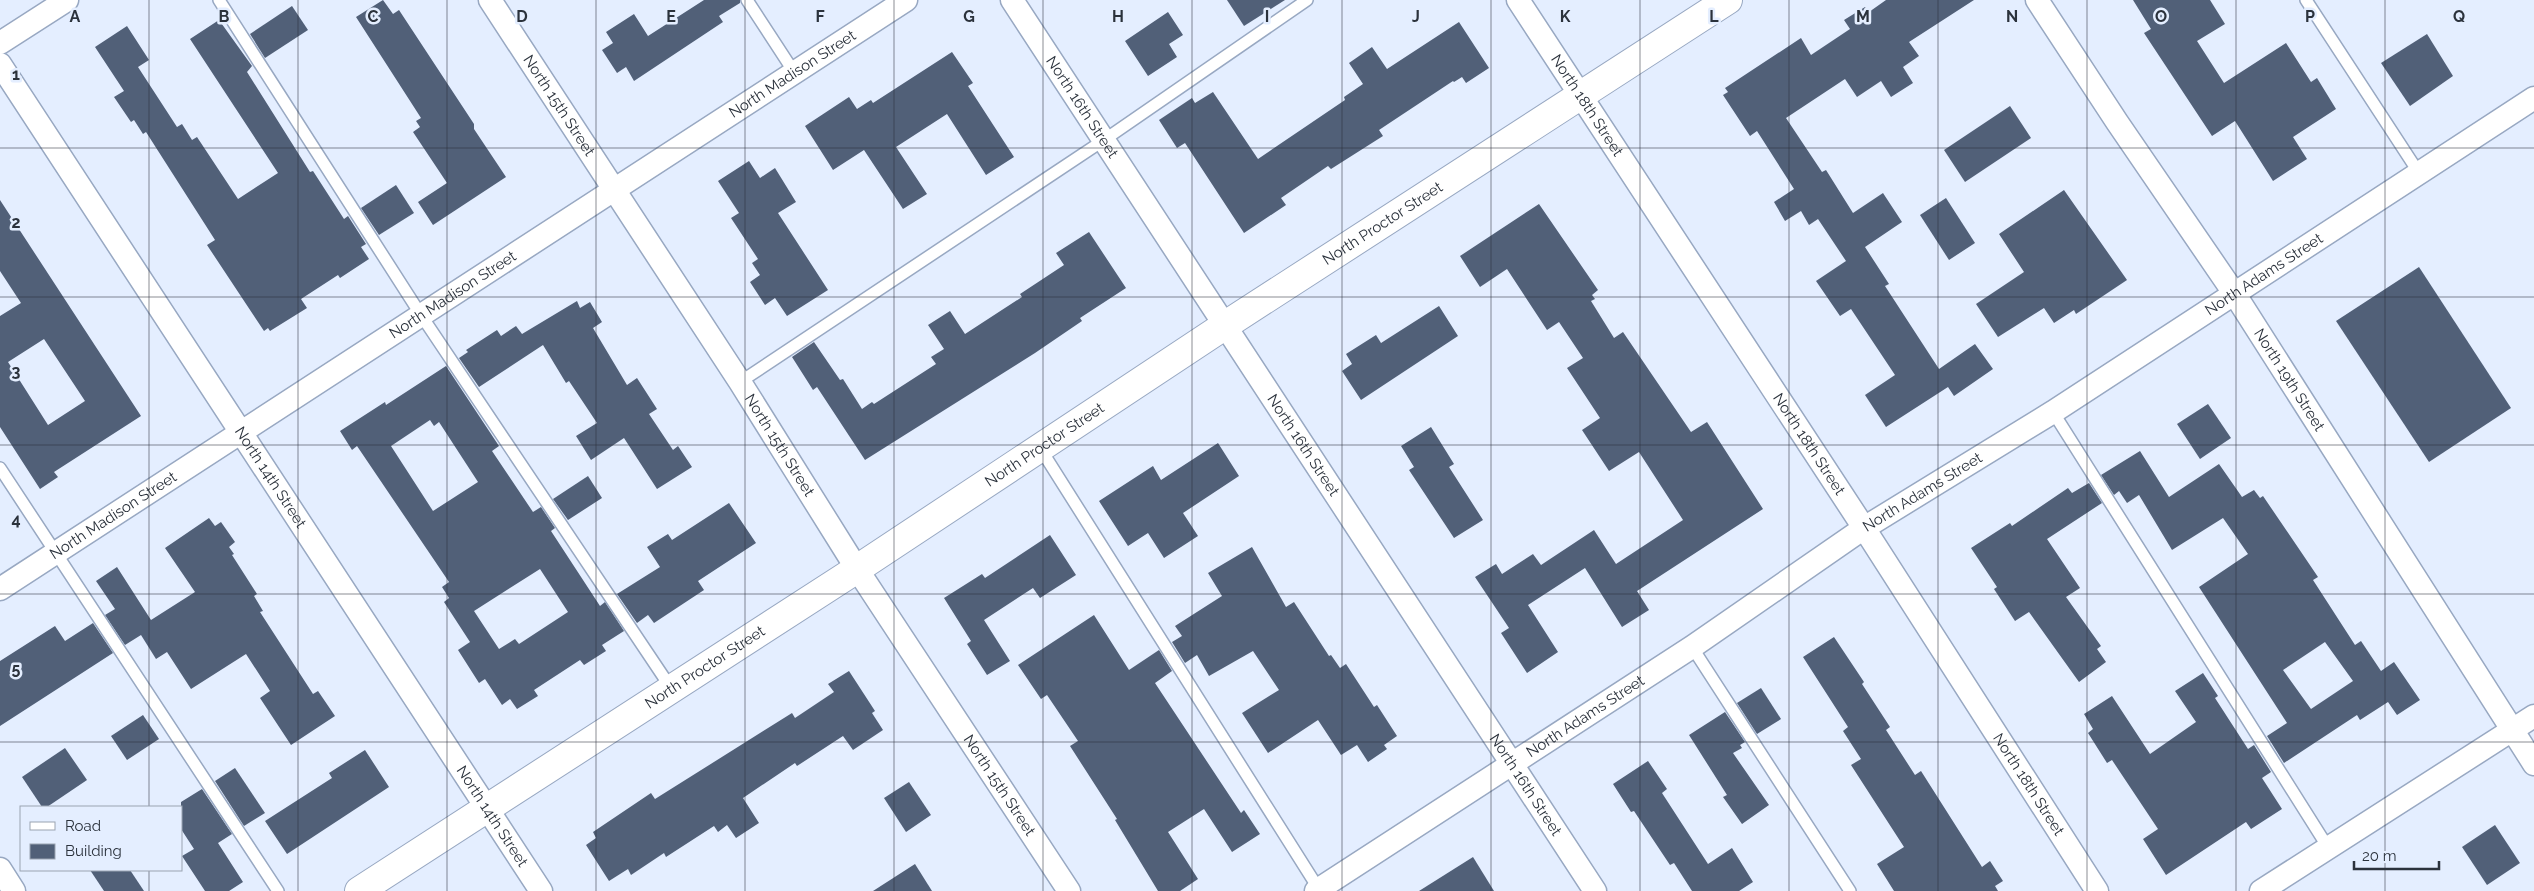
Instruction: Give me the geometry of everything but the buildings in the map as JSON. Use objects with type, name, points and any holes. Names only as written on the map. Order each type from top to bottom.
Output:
[{"type":"street","points":[[0,43],[67,0]]},
{"type":"street","name":"North 15th Street","points":[[490,0],[740,382],[857,570],[1069,891]]},
{"type":"street","name":"North Madison Street","points":[[0,589],[906,0]]},
{"type":"street","name":"North 16th Street","points":[[1012,0],[1595,891]]},
{"type":"street","name":"North 18th Street","points":[[1518,0],[1864,528],[2097,891]]},
{"type":"street","name":"North Proctor Street","points":[[359,891],[671,688],[857,570],[1224,326],[1728,0]]},
{"type":"street","name":"North 19th Street","points":[[2038,0],[2117,122],[2234,293],[2534,764]]},
{"type":"street","name":"North 14th Street","points":[[0,64],[541,891]]},
{"type":"street","name":"North Adams Street","points":[[1318,890],[1692,646],[1864,528],[2053,412],[2534,98]]},
{"type":"street","points":[[2261,891],[2534,716]]},
{"type":"street","points":[[0,869],[14,891]]},
{"type":"lane","points":[[219,0],[421,315],[671,688]]},
{"type":"lane","points":[[747,0],[794,72]]},
{"type":"lane","points":[[740,382],[1104,140],[1307,0]]},
{"type":"lane","points":[[2306,0],[2419,173]]},
{"type":"lane","points":[[2053,412],[2329,849]]},
{"type":"lane","points":[[1040,448],[1318,890]]},
{"type":"lane","points":[[0,468],[278,891]]},
{"type":"lane","points":[[1692,646],[1850,891]]}]
